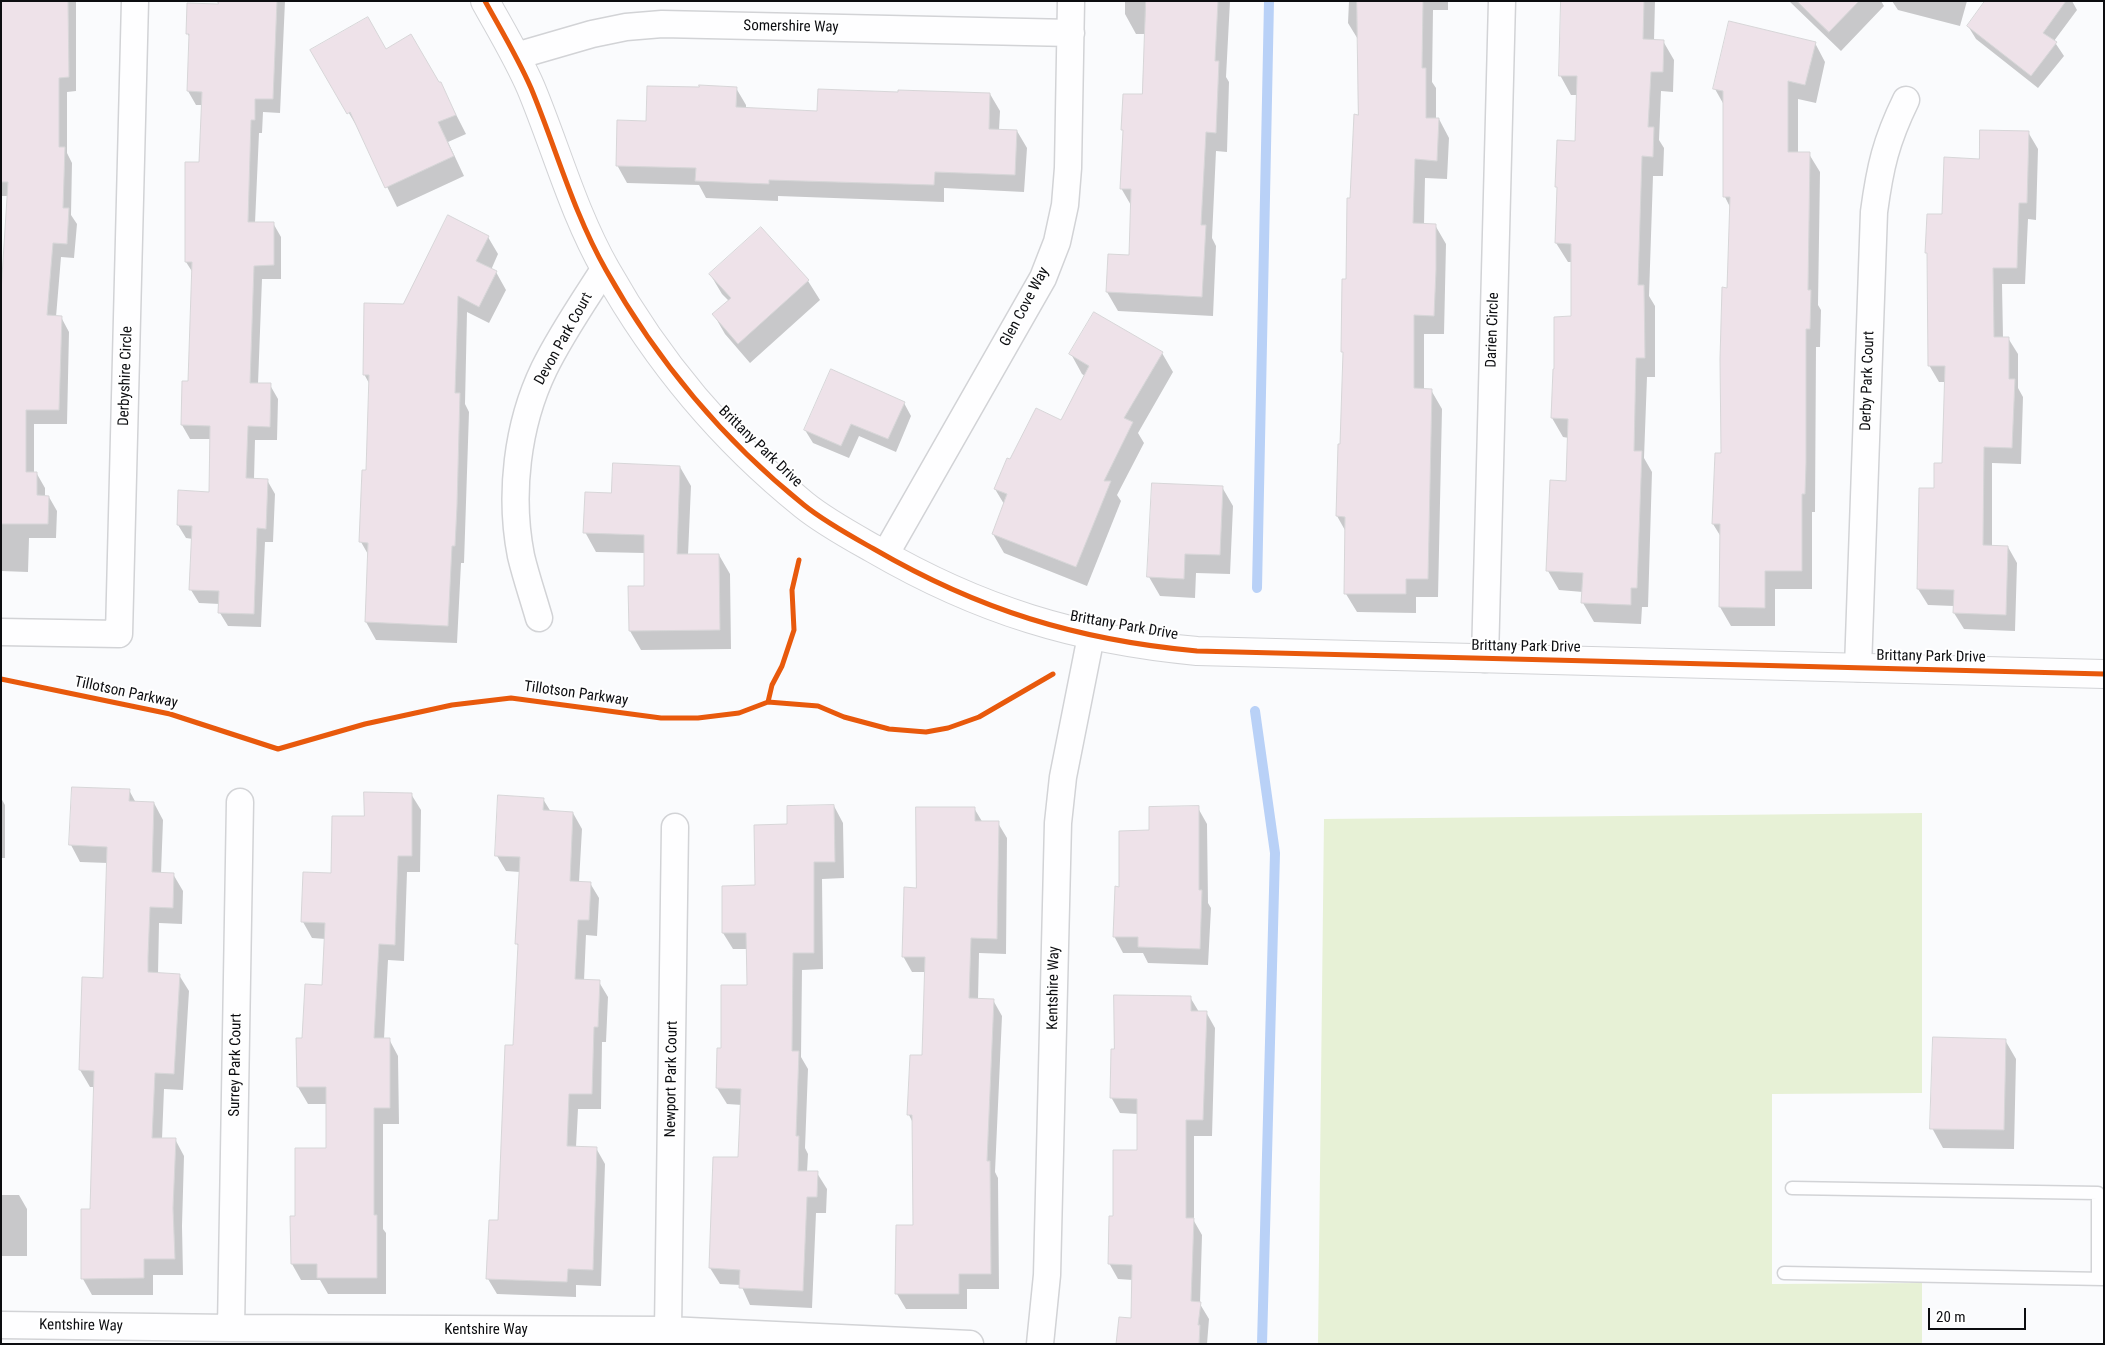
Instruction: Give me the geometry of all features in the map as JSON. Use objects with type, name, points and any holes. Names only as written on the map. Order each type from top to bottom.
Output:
[{"type":"street","name":"Derbyshire Circle","points":[[1,632],[119,634],[135,1]]},
{"type":"street","name":"Brittany Park Drive","points":[[484,1],[516,56],[531,89],[571,197],[605,268],[645,335],[686,390],[746,454],[806,507],[927,578],[990,606],[1091,636],[1149,646],[1197,651],[2104,674]]},
{"type":"street","name":"Glen Cove Way","points":[[885,555],[1043,278],[1057,242],[1065,205],[1068,168],[1071,1]]},
{"type":"street","name":"Darien Circle","points":[[1485,659],[1502,1]]},
{"type":"street","name":"Somershire Way","points":[[516,56],[592,34],[626,27],[662,24],[1070,33]]},
{"type":"street","name":"Derby Park Court","points":[[1858,668],[1874,212],[1879,171],[1890,134],[1906,100]]},
{"type":"street","name":"Devon Park Court","points":[[539,618],[521,556],[516,518],[521,442],[530,405],[544,370],[605,268]]},
{"type":"street","name":"Kentshire Way","points":[[1040,1344],[1047,1275],[1058,823],[1063,777],[1091,636]]},
{"type":"street","name":"Surrey Park Court","points":[[231,1328],[240,802]]},
{"type":"street","name":"Newport Park Court","points":[[668,1330],[675,826]]},
{"type":"street","name":"Kentshire Way","points":[[1,1325],[668,1330],[970,1344]]},
{"type":"lane","points":[[1784,1273],[2101,1279],[2098,1193],[1792,1188]]},
{"type":"green space","points":[[1922,813],[1922,1093],[1772,1094],[1772,1284],[1922,1283],[1922,1344],[1318,1344],[1324,819]]},
{"type":"building","points":[[1,1],[68,1],[69,77],[59,78],[59,147],[65,147],[63,208],[69,208],[67,244],[53,243],[47,315],[62,316],[59,410],[26,410],[26,472],[37,472],[37,495],[49,496],[48,524],[1,524],[1,292],[8,182],[1,182]]},
{"type":"building","points":[[218,1],[277,1],[273,99],[255,99],[255,120],[251,120],[248,222],[274,222],[274,265],[254,266],[250,383],[271,383],[270,427],[248,426],[246,478],[268,479],[266,529],[257,528],[254,614],[218,613],[219,591],[189,590],[192,526],[177,525],[178,490],[209,492],[210,426],[181,425],[182,381],[188,381],[192,262],[185,262],[185,162],[199,162],[202,92],[187,91],[189,34],[186,34],[187,3],[218,4]]},
{"type":"building","points":[[1146,1],[1218,1],[1215,61],[1219,61],[1216,133],[1206,132],[1201,225],[1206,225],[1202,297],[1106,292],[1108,254],[1129,255],[1131,189],[1120,189],[1123,94],[1142,94]]},
{"type":"building","points":[[1357,1],[1423,1],[1422,68],[1426,68],[1426,118],[1439,118],[1437,161],[1415,159],[1413,223],[1436,224],[1436,270],[1434,316],[1414,315],[1414,388],[1432,389],[1428,579],[1406,579],[1406,594],[1344,594],[1345,517],[1336,516],[1343,352],[1341,352],[1342,279],[1346,279],[1347,198],[1350,198],[1354,114],[1358,115]]},
{"type":"building","points":[[1561,1],[1644,1],[1643,39],[1664,40],[1663,72],[1651,72],[1648,127],[1654,127],[1653,157],[1642,156],[1638,285],[1644,285],[1645,358],[1636,358],[1634,451],[1642,451],[1637,588],[1631,588],[1631,605],[1581,603],[1583,573],[1546,571],[1550,480],[1566,481],[1568,419],[1551,418],[1554,369],[1554,317],[1571,316],[1571,244],[1555,243],[1557,140],[1575,141],[1577,76],[1559,76]]},
{"type":"building","points":[[1797,1],[1859,1],[1829,32]]},
{"type":"building","points":[[1985,1],[2066,1],[2043,33],[2057,42],[2031,76],[1967,26]]},
{"type":"building","points":[[368,17],[386,49],[411,34],[439,82],[441,82],[456,115],[438,122],[454,156],[385,188],[350,112],[347,114],[310,50]]},
{"type":"building","points":[[1729,21],[1816,42],[1805,85],[1788,81],[1788,152],[1810,152],[1808,290],[1811,290],[1810,329],[1806,329],[1806,463],[1805,494],[1802,494],[1802,571],[1765,571],[1765,608],[1719,607],[1720,524],[1712,524],[1715,453],[1721,453],[1720,359],[1722,287],[1727,288],[1730,197],[1723,197],[1723,91],[1713,89]]},
{"type":"building","points":[[699,85],[737,87],[736,107],[817,111],[818,89],[990,93],[989,129],[1017,130],[1015,175],[935,172],[934,185],[769,180],[769,184],[695,181],[696,168],[616,166],[617,120],[646,121],[647,86],[699,87]]},
{"type":"building","points":[[1980,130],[2029,131],[2027,203],[2019,203],[2017,268],[1993,268],[1994,337],[2009,337],[2009,379],[2015,379],[2012,448],[1984,447],[1983,545],[2008,546],[2006,615],[1953,613],[1954,590],[1917,589],[1919,488],[1934,488],[1934,463],[1942,463],[1945,366],[1928,366],[1927,253],[1925,253],[1927,214],[1942,214],[1944,157],[1979,159]]},
{"type":"building","points":[[448,215],[489,236],[476,261],[497,271],[479,307],[458,296],[455,393],[460,393],[457,506],[455,546],[452,546],[448,626],[365,622],[368,543],[359,542],[362,470],[366,470],[369,375],[363,375],[364,303],[403,304]]},
{"type":"building","points":[[761,227],[809,280],[738,344],[712,314],[731,298],[709,274]]},
{"type":"building","points":[[1094,312],[1163,352],[1124,418],[1133,422],[1104,481],[1111,481],[1076,567],[992,534],[1007,494],[994,489],[1007,458],[1010,459],[1036,408],[1061,420],[1089,366],[1069,354]]},
{"type":"building","points":[[831,369],[905,402],[888,439],[851,424],[841,446],[804,430]]},
{"type":"building","points":[[613,463],[680,466],[677,554],[719,554],[720,630],[629,631],[628,586],[644,586],[644,535],[583,533],[585,492],[611,493]]},
{"type":"building","points":[[1152,483],[1223,486],[1220,555],[1185,554],[1184,579],[1147,577]]},
{"type":"building","points":[[72,787],[130,789],[129,801],[154,802],[152,872],[174,873],[173,908],[150,907],[148,972],[180,974],[174,1074],[155,1073],[152,1138],[176,1138],[173,1208],[175,1259],[144,1259],[144,1278],[81,1279],[81,1209],[90,1209],[94,1071],[79,1070],[82,977],[103,978],[107,847],[69,845]]},
{"type":"building","points":[[364,792],[412,793],[412,856],[398,856],[395,945],[379,944],[374,1038],[390,1038],[390,1108],[374,1108],[374,1215],[377,1215],[377,1278],[317,1278],[317,1264],[291,1264],[290,1216],[295,1216],[295,1148],[326,1148],[326,1087],[297,1087],[296,1038],[302,1038],[305,984],[322,985],[325,923],[301,922],[303,872],[331,873],[332,816],[364,816]]},
{"type":"building","points":[[498,795],[544,798],[543,810],[573,812],[570,881],[591,882],[589,920],[578,920],[575,979],[600,980],[598,1027],[594,1027],[592,1094],[569,1094],[567,1146],[597,1147],[593,1270],[568,1269],[567,1282],[486,1279],[489,1220],[498,1220],[505,1045],[513,1045],[518,944],[515,944],[520,857],[495,856]]},
{"type":"building","points":[[834,805],[835,862],[814,862],[814,953],[793,953],[792,1051],[799,1051],[796,1136],[799,1136],[798,1171],[818,1171],[817,1197],[807,1197],[803,1291],[739,1288],[740,1270],[709,1268],[713,1157],[738,1157],[741,1089],[716,1088],[717,1048],[721,1048],[721,985],[747,985],[746,933],[722,933],[722,886],[755,885],[754,825],[787,824],[787,806]]},
{"type":"building","points":[[1199,806],[1199,890],[1202,890],[1200,949],[1138,947],[1138,937],[1113,937],[1115,886],[1119,887],[1119,831],[1149,830],[1149,807]]},
{"type":"building","points":[[916,807],[975,807],[975,821],[999,821],[997,939],[971,938],[969,998],[994,999],[987,1161],[990,1161],[991,1274],[959,1274],[959,1294],[895,1294],[896,1225],[913,1225],[912,1115],[907,1115],[910,1055],[922,1055],[925,957],[902,957],[904,887],[916,888]]},
{"type":"building","points":[[1114,995],[1191,996],[1191,1011],[1207,1011],[1203,1120],[1186,1120],[1186,1218],[1194,1218],[1191,1301],[1201,1302],[1198,1325],[1200,1325],[1199,1344],[1116,1344],[1119,1317],[1131,1318],[1132,1265],[1108,1264],[1109,1216],[1113,1216],[1113,1150],[1137,1150],[1137,1099],[1110,1098],[1111,1049],[1114,1049]]},
{"type":"building","points":[[1933,1037],[2006,1039],[2004,1130],[1930,1129]]},
{"type":"waterway","points":[[1257,588],[1269,1]]},
{"type":"waterway","points":[[1255,711],[1275,853],[1262,1344]]},
{"type":"cycle path","points":[[485,1],[531,88],[574,203],[594,248],[626,304],[669,367],[719,426],[774,480],[804,505],[856,539],[952,589],[1030,619],[1070,630],[1153,646],[1197,651],[2104,674]]},
{"type":"cycle path","points":[[768,702],[772,685],[782,666],[794,630],[792,590],[799,560]]},
{"type":"cycle path","name":"Tillotson Parkway","points":[[1,679],[170,714],[278,749],[365,724],[452,705],[511,698],[661,718],[698,718],[739,713],[768,702],[818,706],[844,717],[889,729],[926,732],[948,728],[979,717],[1053,674]]}]
